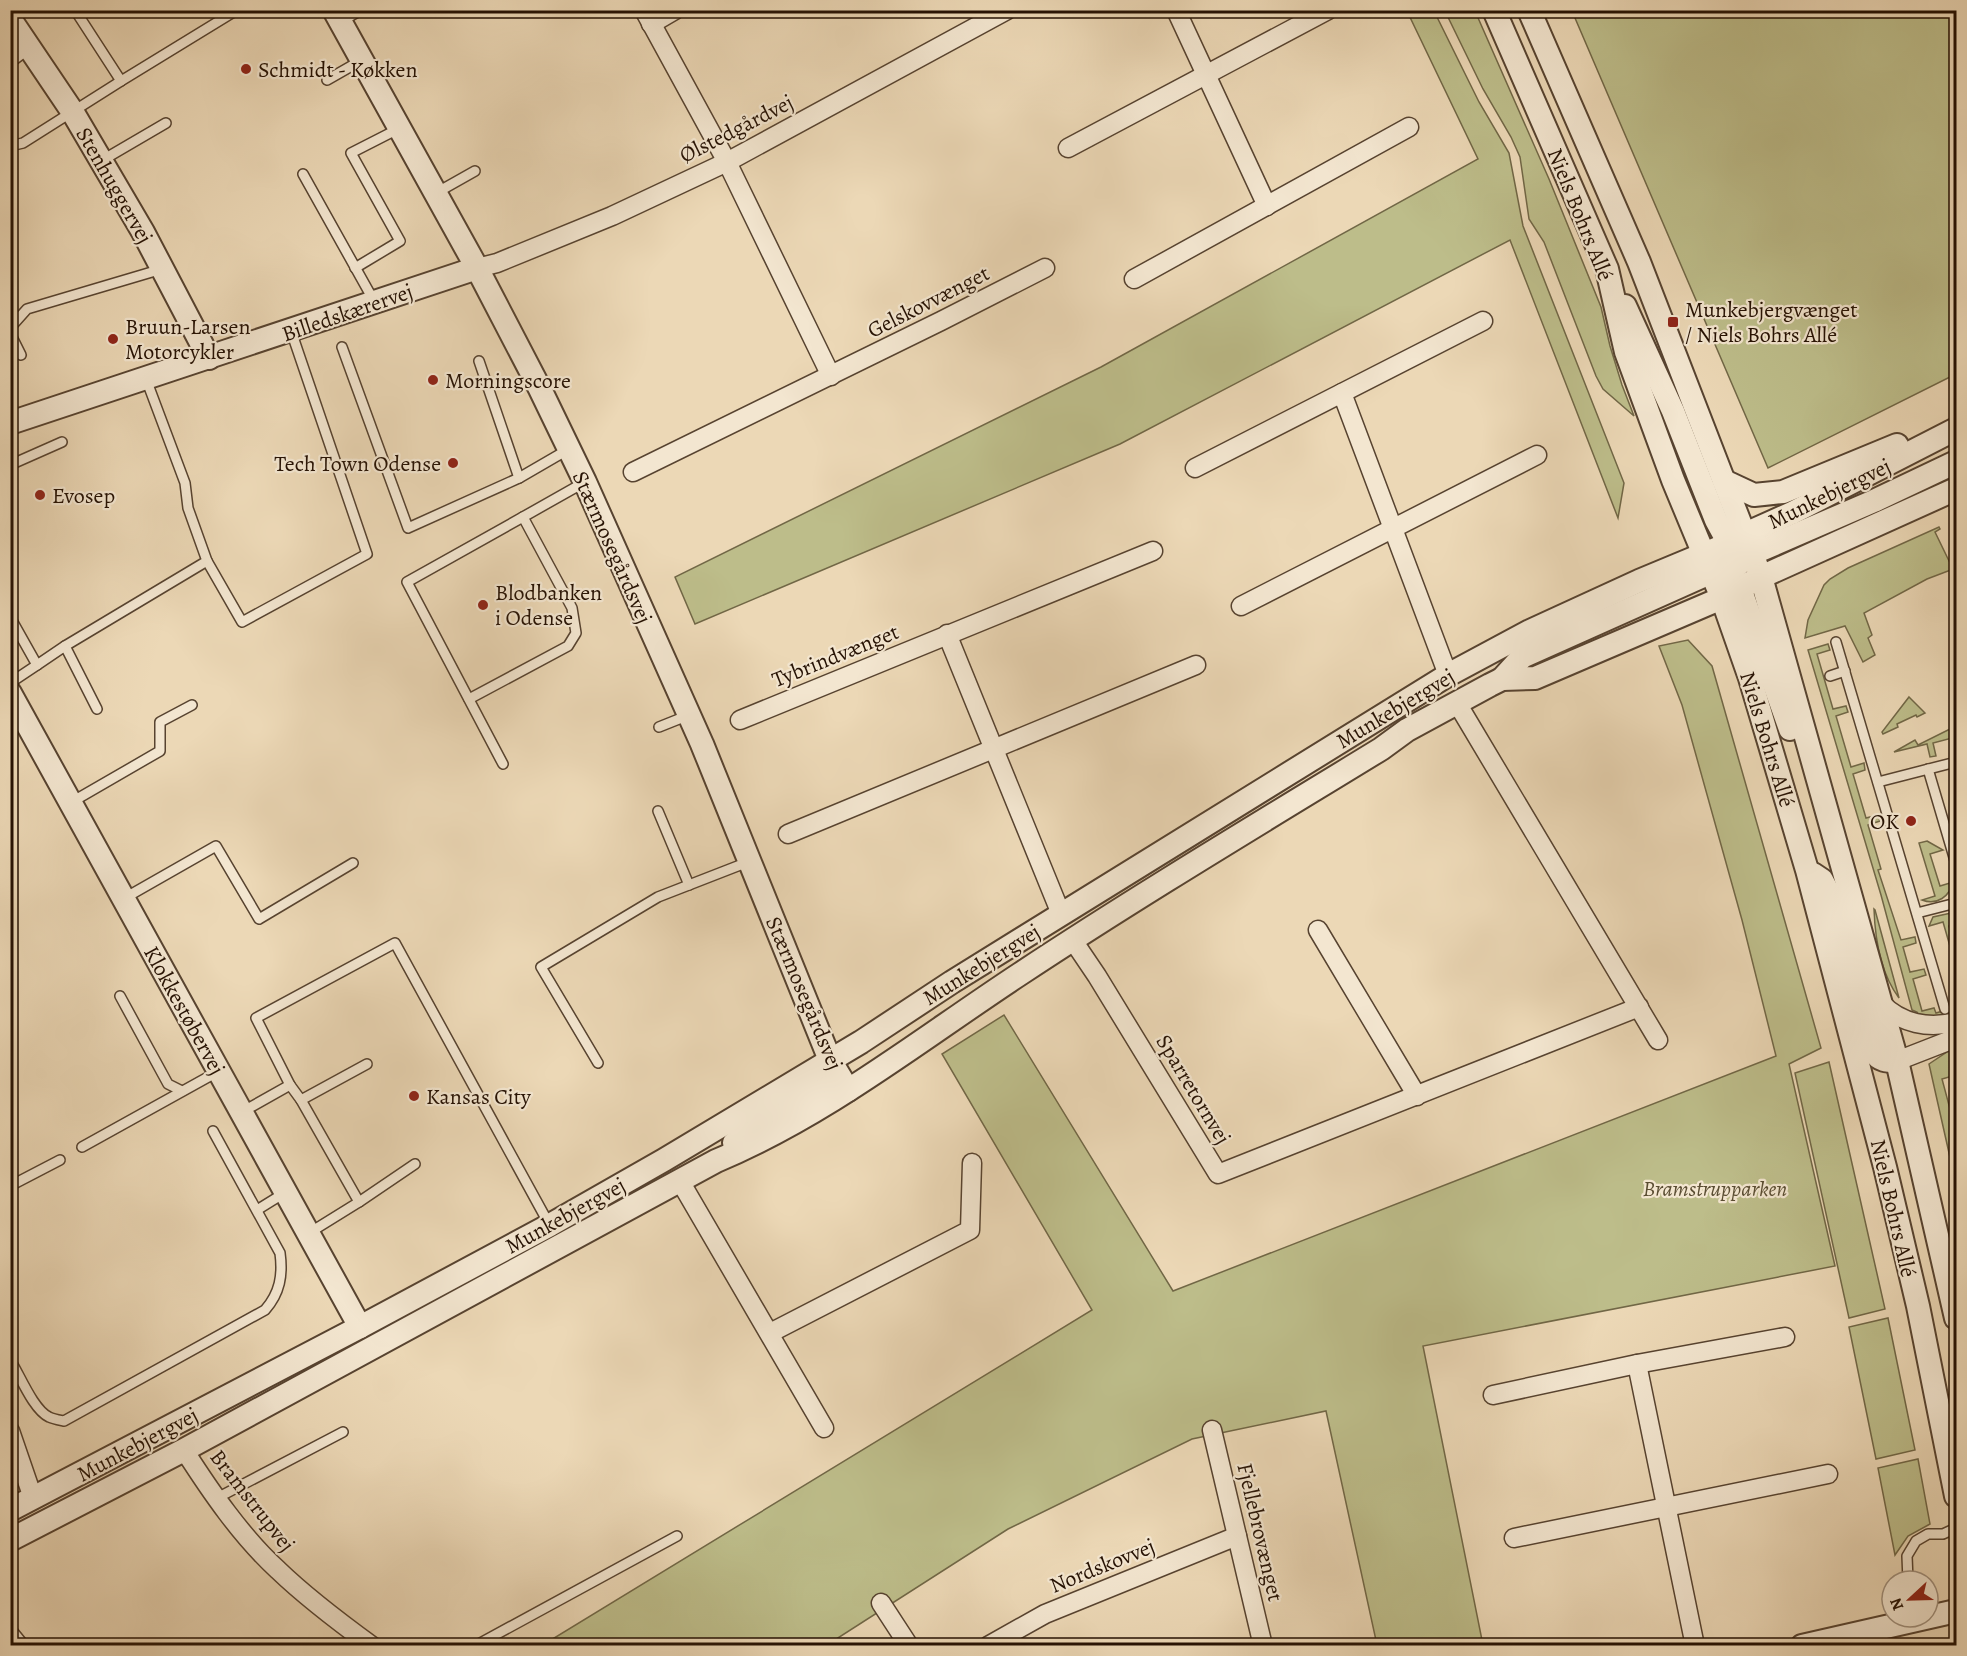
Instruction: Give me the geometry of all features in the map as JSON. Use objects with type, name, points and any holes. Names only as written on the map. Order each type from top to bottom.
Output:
[{"type":"street","points":[[675,10],[647,17],[727,162],[831,376]]},
{"type":"street","name":"Ølstedgårdvej","points":[[477,268],[497,263],[612,216],[727,162],[1007,10]]},
{"type":"street","points":[[1176,10],[1267,206]]},
{"type":"street","points":[[1068,148],[1328,10]]},
{"type":"street","name":"Niels Bohrs Allé","points":[[1494,10],[1607,269],[1626,352],[1738,566],[1792,735],[1815,771],[1897,1061],[1956,1318]]},
{"type":"street","name":"Niels Bohrs Allé","points":[[1529,10],[1639,262],[1734,508],[1750,678],[1807,870],[1885,1167],[1918,1306],[1956,1496]]},
{"type":"street","name":"Stærmosegårdsvej","points":[[337,16],[477,268],[585,482],[750,861],[830,1060],[848,1090]]},
{"type":"street","name":"Stenhuggervej","points":[[10,19],[72,111],[101,160],[209,358]]},
{"type":"street","points":[[1134,279],[1409,127]]},
{"type":"street","name":"Billedskærervej","points":[[10,423],[477,268]]},
{"type":"street","name":"Gelskovvænget","points":[[633,472],[1046,268]]},
{"type":"street","points":[[1195,468],[1483,321]]},
{"type":"street","points":[[1342,393],[1448,675]]},
{"type":"street","points":[[1724,481],[1754,495],[1783,492],[1916,437],[1956,429]]},
{"type":"street","name":"Munkebjergvej","points":[[10,1510],[360,1327],[550,1225],[664,1160],[830,1060],[1448,675],[1530,631],[1673,567],[1738,566],[1792,513],[1956,429]]},
{"type":"street","points":[[1241,606],[1537,455]]},
{"type":"street","points":[[1502,679],[1522,657],[1701,577],[1738,566],[1956,462]]},
{"type":"street","name":"Munkebjergvej","points":[[10,1540],[184,1450],[716,1161],[757,1144],[798,1121],[848,1090],[1072,939],[1381,749],[1407,730],[1502,679],[1535,678],[1738,566],[1956,489]]},
{"type":"street","name":"Tybrindvænget","points":[[740,720],[1153,551]]},
{"type":"street","points":[[948,634],[1061,914]]},
{"type":"street","points":[[788,834],[1196,665]]},
{"type":"street","name":"Klokkestøbervej","points":[[10,693],[360,1327]]},
{"type":"street","points":[[1457,703],[1658,1040]]},
{"type":"street","points":[[1807,870],[1822,880],[1832,899],[1877,1057],[1885,1061],[1897,1061],[1956,1038]]},
{"type":"street","points":[[1318,930],[1417,1096]]},
{"type":"street","name":"Sparretornvej","points":[[1072,939],[1218,1174],[1639,1007]]},
{"type":"street","points":[[1881,1003],[1913,1023],[1934,1026],[1951,1016]]},
{"type":"street","points":[[716,1161],[748,1131],[833,1078],[830,1060]]},
{"type":"street","points":[[770,1333],[970,1230],[972,1162]]},
{"type":"street","points":[[680,1181],[824,1428]]},
{"type":"street","points":[[1493,1395],[1637,1364],[1785,1337]]},
{"type":"street","points":[[1637,1364],[1695,1646]]},
{"type":"street","name":"Fjellebrovænget","points":[[1212,1430],[1263,1646]]},
{"type":"street","points":[[10,1431],[33,1498]]},
{"type":"street","name":"Bramstrupvej","points":[[184,1450],[245,1536],[276,1569],[325,1612],[372,1646]]},
{"type":"street","points":[[1514,1538],[1828,1474]]},
{"type":"street","name":"Nordskovvej","points":[[988,1646],[1046,1614],[1237,1536]]},
{"type":"street","points":[[881,1603],[909,1646]]},
{"type":"street","points":[[1802,1646],[1941,1612]]},
{"type":"street","points":[[10,1635],[19,1646]]},
{"type":"lane","points":[[75,10],[121,81]]},
{"type":"lane","points":[[10,146],[23,143],[237,10]]},
{"type":"lane","name":"Stærmosegårdsvej","points":[[337,16],[361,10]]},
{"type":"lane","points":[[10,63],[30,48]]},
{"type":"lane","points":[[327,80],[362,60]]},
{"type":"lane","points":[[101,160],[166,123]]},
{"type":"lane","points":[[355,268],[400,241],[351,153],[400,128]]},
{"type":"lane","points":[[436,193],[475,171]]},
{"type":"lane","points":[[303,174],[375,303]]},
{"type":"lane","points":[[10,328],[27,309],[162,269]]},
{"type":"lane","points":[[146,379],[185,483],[188,508],[207,561],[242,622],[367,554],[291,331]]},
{"type":"lane","points":[[10,333],[21,356]]},
{"type":"lane","points":[[342,347],[408,528],[519,478],[569,449]]},
{"type":"lane","points":[[479,361],[519,478]]},
{"type":"lane","points":[[10,465],[62,442]]},
{"type":"lane","points":[[503,764],[407,582],[585,482]]},
{"type":"lane","points":[[469,699],[568,645],[576,633],[572,608],[523,517]]},
{"type":"lane","points":[[10,683],[65,646],[207,561]]},
{"type":"lane","points":[[10,617],[37,665]]},
{"type":"lane","points":[[1836,642],[1917,913],[1951,1016]]},
{"type":"lane","points":[[65,646],[97,709]]},
{"type":"lane","points":[[1830,676],[1845,671]]},
{"type":"lane","points":[[70,802],[160,751],[160,722],[192,705]]},
{"type":"lane","points":[[659,728],[688,715]]},
{"type":"lane","points":[[1878,782],[1956,762]]},
{"type":"lane","points":[[1928,769],[1956,864]]},
{"type":"lane","points":[[658,811],[688,885]]},
{"type":"lane","points":[[123,898],[216,846],[259,919],[353,863]]},
{"type":"lane","points":[[598,1063],[541,967],[658,897],[750,861]]},
{"type":"lane","points":[[1917,913],[1956,903]]},
{"type":"lane","points":[[359,1202],[301,1100],[290,1085],[256,1018],[395,944],[550,1225]]},
{"type":"lane","points":[[120,996],[168,1084],[182,1091]]},
{"type":"lane","points":[[301,1100],[367,1064]]},
{"type":"lane","points":[[82,1147],[219,1071]]},
{"type":"lane","points":[[242,1112],[290,1085]]},
{"type":"lane","points":[[10,1364],[12,1363],[42,1412],[49,1417],[64,1421],[265,1310],[271,1304],[281,1282],[280,1253],[213,1131]]},
{"type":"lane","points":[[10,1186],[60,1160]]},
{"type":"lane","points":[[309,1233],[415,1164]]},
{"type":"lane","points":[[257,1210],[286,1192]]},
{"type":"lane","points":[[217,1498],[343,1432]]},
{"type":"lane","points":[[1908,1569],[1907,1556],[1916,1542],[1928,1534],[1943,1534],[1956,1528]]},
{"type":"lane","points":[[475,1646],[677,1536]]},
{"type":"green space","points":[[1407,11],[1434,11],[1479,102],[1509,153],[1523,226],[1624,483],[1618,518],[1510,240],[1120,444],[695,624],[675,577],[1101,367],[1478,159]]},
{"type":"green space","points":[[1445,11],[1475,11],[1549,179],[1601,307],[1610,346],[1634,416],[1603,389],[1596,376],[1544,242],[1529,219],[1520,157],[1483,89]]},
{"type":"green space","points":[[1572,11],[1956,11],[1956,374],[1768,468]]},
{"type":"green space","points":[[1939,527],[1940,529],[1935,532],[1951,565],[1956,562],[1956,568],[1927,579],[1864,613],[1872,635],[1868,638],[1875,655],[1863,662],[1845,626],[1805,638],[1808,620],[1824,585],[1830,579],[1848,568]]},
{"type":"green space","name":"Bramstrupparken","points":[[1688,640],[1712,666],[1821,1048],[1789,1064],[1835,1266],[1423,1346],[1483,1645],[1377,1645],[1326,1411],[1192,1439],[1008,1529],[827,1645],[541,1646],[1092,1310],[942,1054],[1004,1015],[1173,1291],[1776,1056],[1742,920],[1682,705],[1659,646]]},
{"type":"green space","points":[[1828,644],[1830,650],[1817,654],[1833,709],[1846,706],[1848,712],[1836,716],[1851,767],[1864,763],[1865,770],[1853,774],[1866,818],[1878,815],[1880,821],[1868,825],[1881,869],[1878,870],[1901,940],[1915,937],[1916,943],[1903,947],[1910,972],[1924,969],[1926,975],[1913,979],[1922,1011],[1934,1008],[1936,1013],[1956,1007],[1956,1016],[1919,1016],[1912,1010],[1881,895],[1808,650]]},
{"type":"green space","points":[[1909,697],[1925,713],[1897,724],[1898,727],[1883,734],[1882,732]]},
{"type":"green space","points":[[1956,726],[1956,737],[1933,743],[1936,756],[1930,757],[1927,744],[1894,752],[1915,740],[1918,745]]},
{"type":"green space","points":[[1927,841],[1943,850],[1930,854],[1940,886],[1953,882],[1946,895],[1933,902],[1922,900],[1935,896],[1919,843]]},
{"type":"green space","points":[[1875,910],[1899,998],[1883,967]]},
{"type":"green space","points":[[1956,914],[1956,924],[1949,926],[1956,950],[1956,967],[1943,922],[1929,926],[1933,917]]},
{"type":"green space","points":[[1956,1046],[1956,1075],[1942,1079],[1950,1109],[1956,1108],[1956,1184],[1929,1064]]},
{"type":"green space","points":[[1829,1062],[1885,1309],[1849,1318],[1795,1073]]},
{"type":"green space","points":[[1888,1318],[1915,1450],[1876,1459],[1849,1327]]},
{"type":"green space","points":[[1918,1459],[1930,1524],[1908,1536],[1895,1555],[1878,1468]]},
{"type":"place","name":"Schmidt - Køkken","points":[[246,69]]},
{"type":"place","name":"Munkebjergvænget / Niels Bohrs Allé","points":[[1673,322]]},
{"type":"place","name":"Bruun-Larsen Motorcykler","points":[[113,339]]},
{"type":"place","name":"Morningscore","points":[[433,380]]},
{"type":"place","name":"Tech Town Odense","points":[[453,463]]},
{"type":"place","name":"Evosep","points":[[40,495]]},
{"type":"place","name":"Blodbanken i Odense","points":[[483,605]]},
{"type":"place","name":"OK","points":[[1911,821]]},
{"type":"place","name":"Kansas City","points":[[414,1096]]}]
